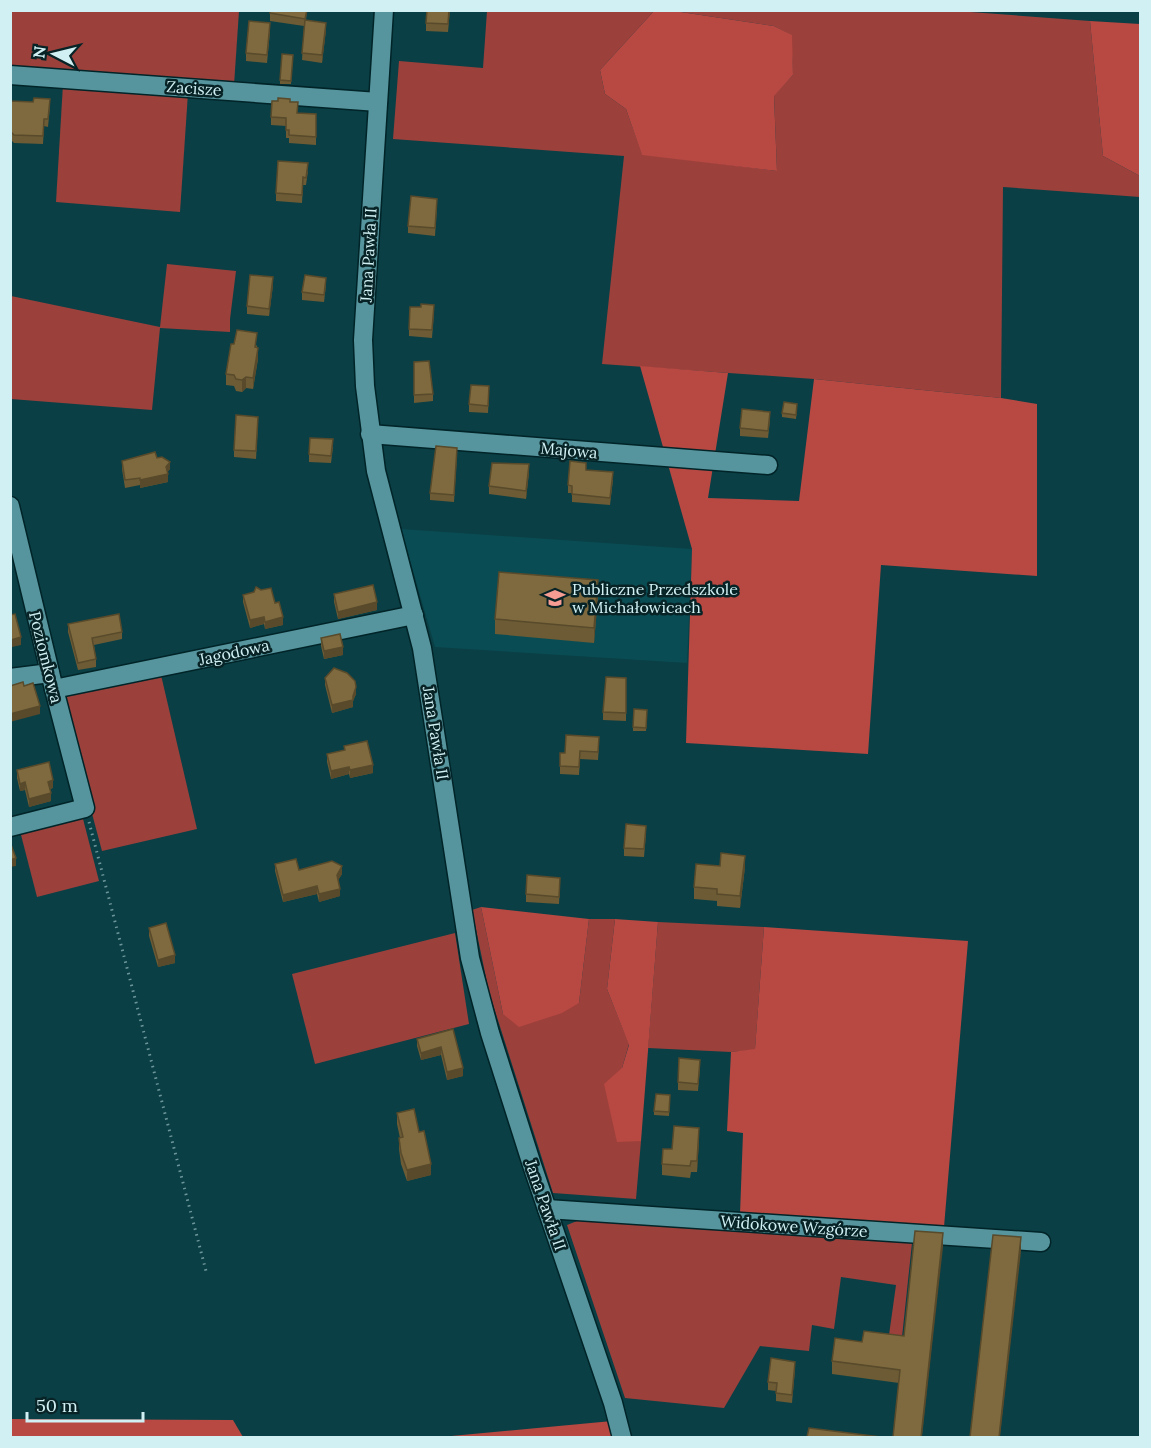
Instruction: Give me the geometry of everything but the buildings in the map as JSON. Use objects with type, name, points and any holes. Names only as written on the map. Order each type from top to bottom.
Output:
[{"type":"street","name":"Jana Pawła II","points":[[384,10],[363,340],[370,434],[376,471],[422,648],[470,958],[490,1033],[613,1403],[622,1437]]},
{"type":"street","name":"Zacisze","points":[[10,75],[378,102]]},
{"type":"street","name":"Majowa","points":[[370,434],[768,465]]},
{"type":"street","name":"Poziomkowa","points":[[10,506],[85,808]]},
{"type":"street","name":"Jagodowa","points":[[10,678],[52,681],[414,615]]},
{"type":"street","points":[[10,827],[85,808]]},
{"type":"street","name":"Widokowe Wzgórze","points":[[547,1209],[1041,1242]]},
{"type":"path","points":[[85,808],[207,1270]]},
{"type":"shaded area","points":[[943,10],[1090,21],[1103,156],[1140,176],[1140,197],[1003,187],[1001,398],[814,379],[602,364],[624,156],[393,139],[399,61],[483,68],[487,11],[654,11],[600,70],[605,94],[626,109],[642,154],[777,171],[774,95],[793,75],[791,35],[774,26],[674,11]]},
{"type":"shaded area","points":[[10,11],[239,11],[234,85],[11,71]]},
{"type":"shaded area","points":[[654,11],[674,11],[774,26],[792,35],[793,75],[774,96],[777,171],[642,155],[626,109],[605,94],[600,70]]},
{"type":"shaded area","points":[[1090,21],[1140,24],[1140,176],[1103,156]]},
{"type":"shaded area","points":[[63,84],[188,93],[180,212],[56,202]]},
{"type":"shaded area","points":[[167,264],[236,271],[230,332],[160,328],[152,410],[11,399],[11,296],[160,327]]},
{"type":"shaded area","points":[[640,366],[728,373],[708,498],[799,501],[814,379],[1001,398],[1037,404],[1037,576],[881,565],[868,754],[686,743],[692,549]]},
{"type":"shaded area","name":"Publiczne Przedszkole w Michałowicach","points":[[401,529],[692,549],[687,663],[435,647]]},
{"type":"shaded area","points":[[161,675],[197,829],[102,851],[63,705],[68,695]]},
{"type":"shaded area","points":[[82,815],[99,881],[37,897],[20,831]]},
{"type":"shaded area","points":[[481,907],[503,1014],[579,1003],[589,919],[615,919],[607,989],[629,1044],[622,1068],[617,1141],[641,1141],[636,1199],[553,1193],[489,992],[472,910]]},
{"type":"shaded area","points":[[481,907],[589,919],[579,1003],[562,1013],[519,1027],[503,1014]]},
{"type":"shaded area","points":[[615,919],[658,922],[641,1141],[617,1142],[604,1084],[622,1068],[629,1045],[607,989]]},
{"type":"shaded area","points":[[658,922],[764,927],[755,1050],[731,1052],[648,1048]]},
{"type":"shaded area","points":[[764,927],[968,941],[944,1227],[740,1214],[743,1133],[727,1131],[731,1052],[755,1049]]},
{"type":"shaded area","points":[[455,933],[469,1024],[315,1064],[292,974]]},
{"type":"shaded area","points":[[582,1219],[912,1243],[902,1337],[889,1335],[896,1285],[841,1277],[834,1329],[812,1325],[809,1351],[760,1346],[724,1408],[625,1398],[567,1225]]},
{"type":"shaded area","points":[[11,1419],[233,1420],[243,1437],[11,1437]]},
{"type":"shaded area","points":[[612,1421],[616,1438],[430,1438]]},
{"type":"place","name":"Publiczne Przedszkole w Michałowicach","points":[[555,598]]}]
